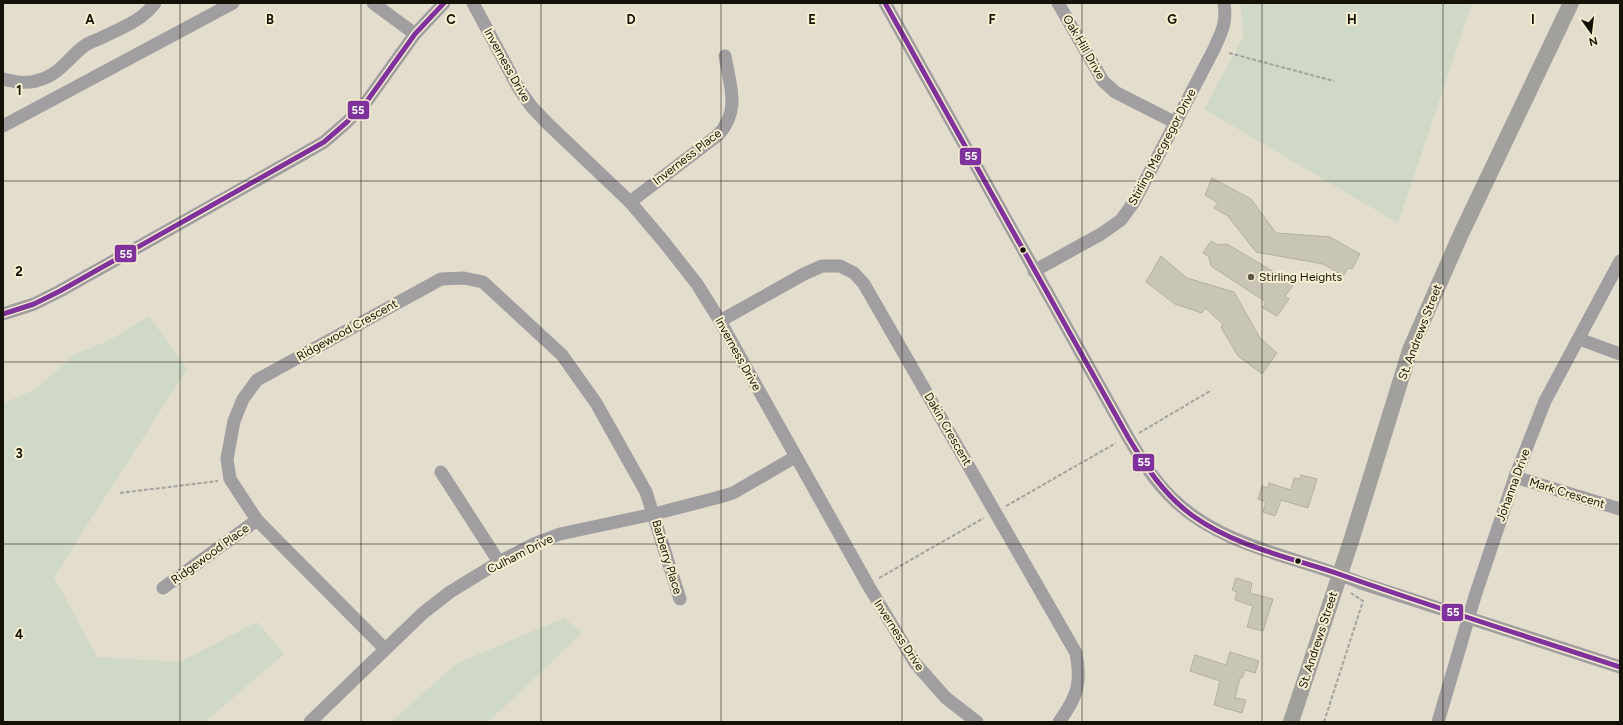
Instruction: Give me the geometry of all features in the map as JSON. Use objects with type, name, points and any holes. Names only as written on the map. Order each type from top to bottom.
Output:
[{"type":"main road","name":"St. Andrews Street","points":[[1291,722],[1352,538],[1410,350],[1461,234],[1571,3]]},
{"type":"street","points":[[3,79],[20,83],[37,81],[54,74],[67,64],[83,46],[137,20],[148,12],[155,3]]},
{"type":"street","points":[[3,126],[234,3]]},
{"type":"street","points":[[373,3],[415,34]]},
{"type":"street","points":[[3,314],[34,304],[60,291],[324,142],[368,101],[415,34],[428,18],[444,3]]},
{"type":"street","name":"Inverness Drive","points":[[473,3],[519,89],[531,106],[630,202],[697,284],[720,321],[868,585],[915,663],[946,698],[977,722]]},
{"type":"street","points":[[884,3],[1142,460],[1157,482],[1173,499],[1214,530],[1250,544],[1339,574],[1360,583],[1620,667]]},
{"type":"street","name":"Oak Hill Drive","points":[[1058,3],[1103,81],[1115,92],[1176,123]]},
{"type":"street","name":"Stirling Macgregor Drive","points":[[1034,271],[1101,234],[1120,220],[1134,202],[1223,30],[1226,16],[1224,3]]},
{"type":"street","name":"Inverness Place","points":[[630,202],[718,136],[726,126],[731,114],[732,99],[725,56]]},
{"type":"street","name":"Johanna Drive","points":[[1438,722],[1469,618],[1515,477],[1545,401],[1620,261]]},
{"type":"street","name":"Dakin Crescent","points":[[720,321],[804,274],[822,266],[840,266],[854,273],[864,284],[1076,653],[1079,670],[1078,687],[1069,708],[1059,722]]},
{"type":"street","name":"Ridgewood Crescent","points":[[386,650],[257,520],[230,480],[228,459],[234,421],[243,399],[257,380],[441,279],[464,278],[483,282],[562,355],[596,403],[646,492],[654,514]]},
{"type":"street","points":[[1579,339],[1620,354]]},
{"type":"street","name":"Culham Drive","points":[[310,722],[423,613],[450,592],[499,562],[536,543],[560,534],[654,514],[733,493],[795,457]]},
{"type":"street","points":[[441,472],[499,562]]},
{"type":"street","name":"Mark Crescent","points":[[1515,477],[1620,509]]},
{"type":"street","name":"Barberry Place","points":[[654,514],[680,600]]},
{"type":"street","name":"Ridgewood Place","points":[[163,588],[257,520]]},
{"type":"path","points":[[1230,53],[1334,81]]},
{"type":"path","points":[[1138,434],[1210,392]]},
{"type":"path","points":[[1003,508],[1119,441]]},
{"type":"path","points":[[120,493],[230,480]]},
{"type":"path","points":[[868,585],[989,516]]},
{"type":"path","points":[[1324,722],[1363,601],[1351,593]]},
{"type":"green space","points":[[1240,3],[1472,3],[1398,223],[1204,109],[1244,36]]},
{"type":"green space","points":[[149,316],[187,369],[54,577],[97,657],[180,662],[257,622],[284,654],[205,722],[3,722],[3,404],[37,388],[75,354],[110,340]]},
{"type":"green space","points":[[564,618],[582,633],[488,722],[391,722],[456,664]]},
{"type":"building","points":[[1212,178],[1251,199],[1276,233],[1330,237],[1360,254],[1352,269],[1348,268],[1343,276],[1323,264],[1256,252],[1228,216],[1214,208],[1218,203],[1205,195]]},
{"type":"building","points":[[1211,241],[1218,245],[1227,244],[1294,284],[1285,296],[1289,299],[1277,316],[1263,308],[1266,302],[1211,266],[1209,257],[1203,253]]},
{"type":"building","points":[[1161,256],[1187,278],[1234,292],[1260,338],[1277,353],[1262,374],[1238,356],[1221,327],[1223,324],[1205,308],[1202,313],[1175,304],[1146,282]]},
{"type":"building","points":[[1301,475],[1317,479],[1308,508],[1281,500],[1275,516],[1263,512],[1266,502],[1258,499],[1262,486],[1268,488],[1269,483],[1291,490],[1294,478],[1300,479]]},
{"type":"building","points":[[1236,578],[1252,583],[1250,593],[1273,599],[1263,631],[1247,627],[1253,606],[1235,600],[1237,592],[1232,590]]},
{"type":"building","points":[[1230,652],[1259,661],[1255,673],[1245,670],[1242,678],[1240,678],[1235,698],[1246,700],[1242,713],[1214,705],[1220,681],[1190,671],[1195,655],[1226,665]]},
{"type":"transit line","name":"55","points":[[3,314],[34,304],[60,291],[324,142],[347,122],[367,101],[415,34],[444,3]]},
{"type":"transit line","name":"55","points":[[885,3],[1128,437],[1156,480],[1173,499],[1193,516],[1209,526],[1262,550],[1620,667]]},
{"type":"place","name":"Stirling Heights","points":[[1251,277]]}]
